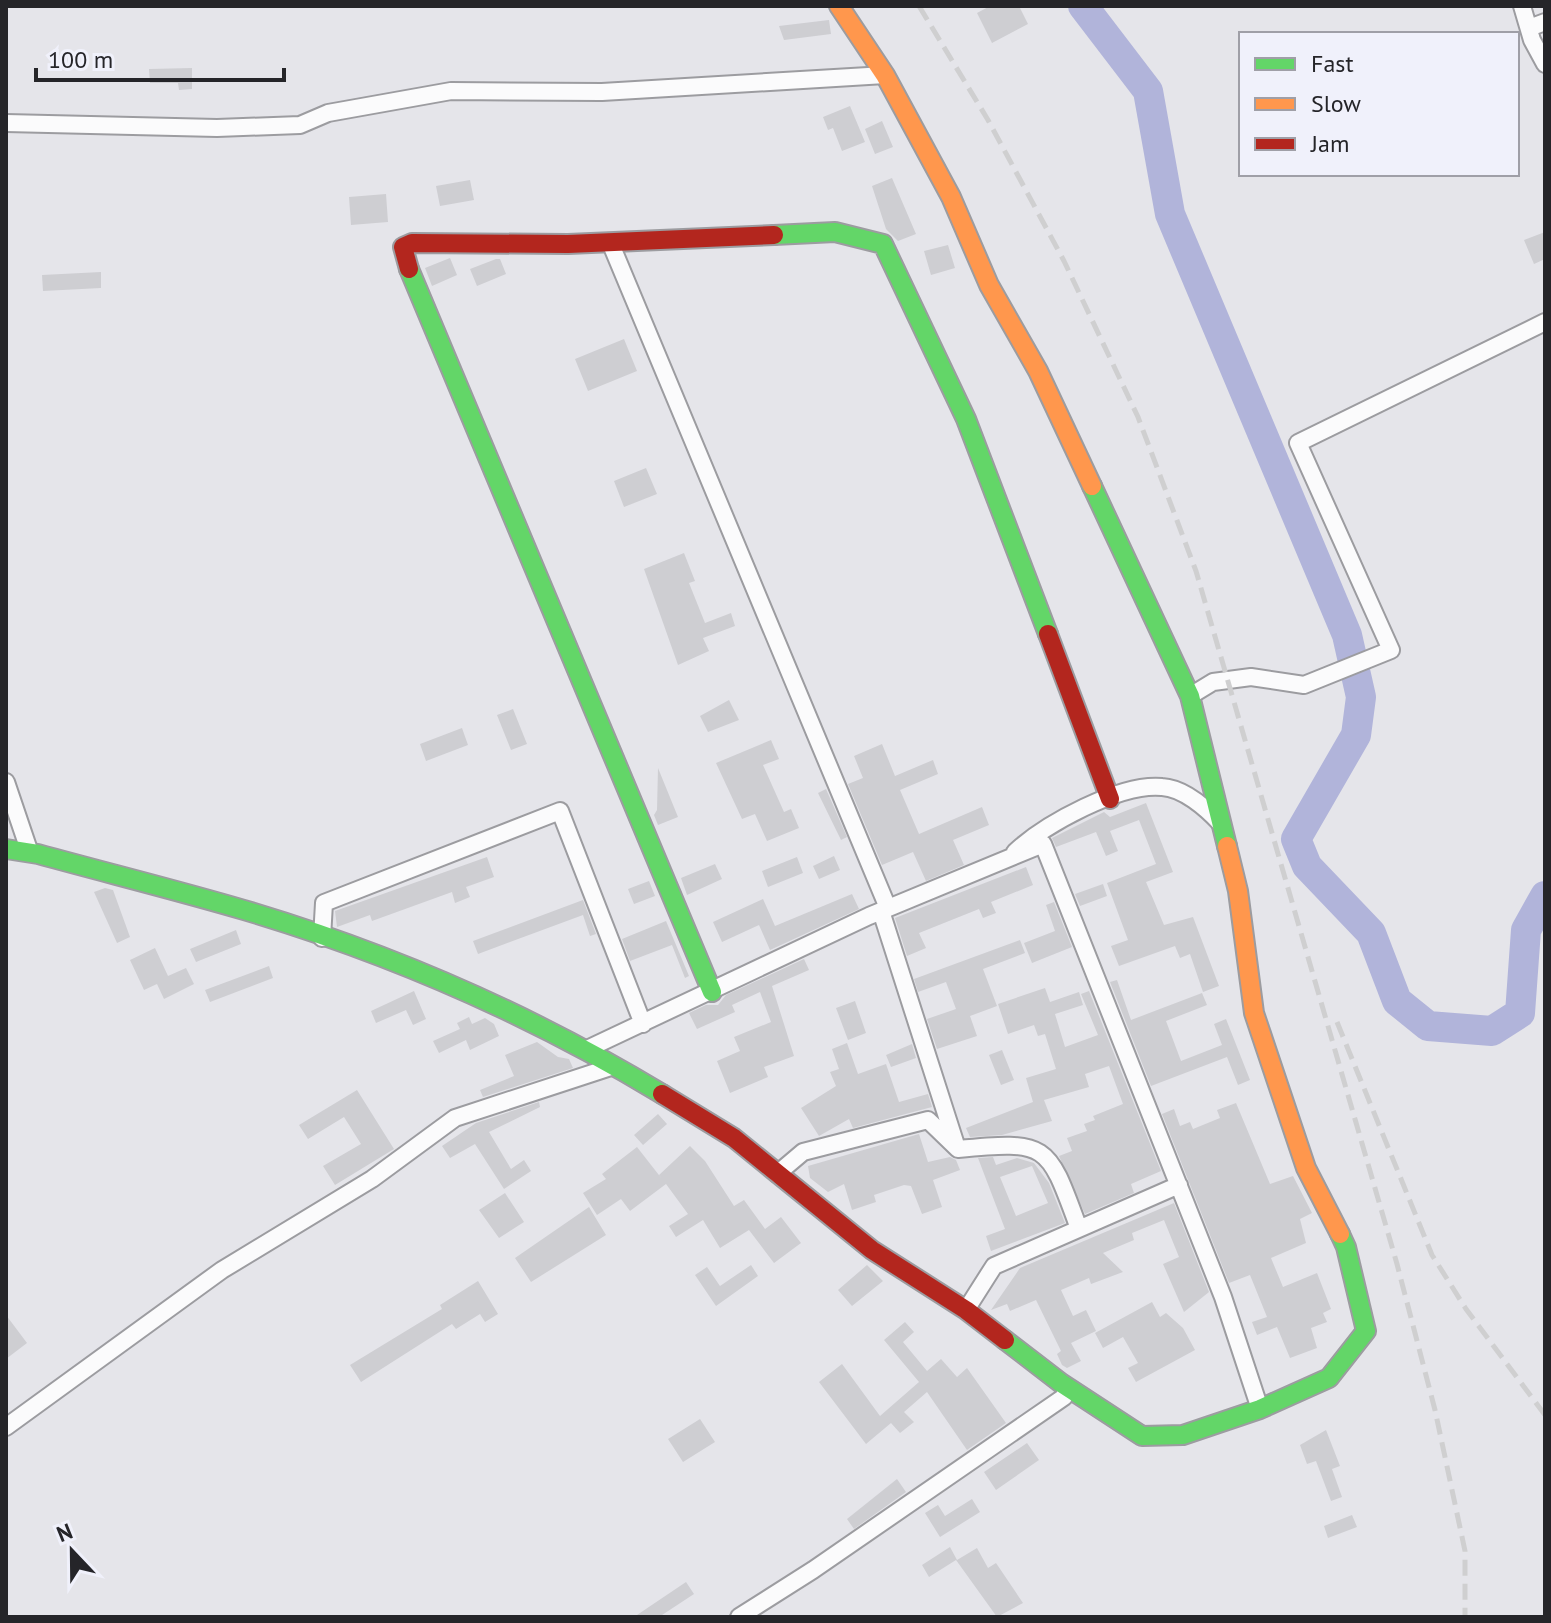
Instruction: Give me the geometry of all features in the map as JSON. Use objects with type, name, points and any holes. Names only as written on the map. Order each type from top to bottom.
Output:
[{"type":"street","points":[[6,849],[247,911],[461,990],[585,1050],[734,1138],[872,1250],[966,1310],[1067,1387],[1142,1436],[1183,1435],[1260,1409],[1329,1378],[1366,1331],[1346,1247],[1306,1168],[1283,1091],[1254,1013],[1238,891],[1190,696],[1038,371],[989,285],[951,197],[885,75],[839,6]]},
{"type":"street","points":[[1522,6],[1537,25],[1545,64]]},
{"type":"street","points":[[6,123],[217,128],[300,125],[328,113],[451,91],[602,92],[885,75]]},
{"type":"street","points":[[712,992],[402,253],[403,247],[412,243],[610,242],[835,232],[883,244],[966,419],[1110,799]]},
{"type":"street","points":[[610,242],[884,910],[958,1149]]},
{"type":"street","points":[[1190,696],[1213,682],[1251,677],[1304,685],[1341,673],[1391,650],[1298,443],[1545,322]]},
{"type":"street","points":[[6,782],[30,853]]},
{"type":"street","points":[[1008,858],[1035,834],[1132,790],[1164,786],[1203,805],[1222,826]]},
{"type":"street","points":[[322,938],[324,903],[560,811],[643,1024]]},
{"type":"street","points":[[585,1050],[884,910],[1043,844],[1223,1297],[1260,1409]]},
{"type":"street","points":[[6,1427],[222,1270],[372,1179],[455,1118],[561,1080],[614,1066]]},
{"type":"street","points":[[777,1174],[803,1152],[928,1120],[958,1149],[998,1145],[1038,1149],[1052,1161],[1078,1226]]},
{"type":"street","points":[[966,1310],[994,1266],[1078,1226],[1179,1185]]},
{"type":"street","points":[[739,1617],[813,1570],[1064,1397],[1067,1387]]},
{"type":"building","points":[[990,6],[1019,6],[1028,24],[992,43],[977,13]]},
{"type":"building","points":[[829,20],[831,34],[784,40],[779,26]]},
{"type":"building","points":[[192,68],[192,89],[179,90],[178,83],[150,83],[149,69]]},
{"type":"building","points":[[850,106],[865,142],[842,151],[833,128],[828,130],[823,117]]},
{"type":"building","points":[[882,121],[893,147],[875,154],[865,129]]},
{"type":"building","points":[[892,178],[916,234],[898,241],[886,229],[872,186]]},
{"type":"building","points":[[470,180],[474,200],[440,206],[436,186]]},
{"type":"building","points":[[386,194],[388,222],[351,225],[349,197]]},
{"type":"building","points":[[1545,232],[1545,259],[1534,264],[1524,240]]},
{"type":"building","points":[[948,245],[955,268],[931,275],[924,251]]},
{"type":"building","points":[[450,258],[457,275],[432,286],[425,268]]},
{"type":"building","points":[[500,259],[506,274],[477,286],[470,269]]},
{"type":"building","points":[[101,272],[101,288],[43,291],[42,275]]},
{"type":"building","points":[[624,339],[637,371],[588,391],[575,359]]},
{"type":"building","points":[[646,468],[657,494],[624,507],[614,481]]},
{"type":"building","points":[[684,553],[695,581],[689,583],[705,623],[731,613],[735,626],[703,638],[709,651],[678,665],[644,569]]},
{"type":"building","points":[[729,700],[739,720],[708,732],[700,716]]},
{"type":"building","points":[[513,709],[527,744],[511,750],[497,715]]},
{"type":"building","points":[[462,728],[468,745],[426,761],[420,744]]},
{"type":"building","points":[[771,740],[779,759],[763,765],[784,812],[791,809],[799,828],[767,841],[755,814],[742,819],[716,763]]},
{"type":"building","points":[[882,744],[895,776],[933,760],[938,774],[900,790],[919,834],[982,807],[989,825],[953,840],[964,865],[926,881],[913,852],[882,865],[848,784],[863,778],[854,756]]},
{"type":"building","points":[[658,768],[678,817],[658,825],[654,815],[657,810]]},
{"type":"building","points":[[826,789],[847,837],[841,840],[818,793]]},
{"type":"building","points":[[1146,803],[1173,872],[1146,882],[1164,925],[1193,917],[1219,986],[1203,992],[1190,954],[1180,958],[1175,946],[1119,966],[1111,946],[1128,940],[1107,883],[1156,864],[1139,820],[1110,831],[1118,851],[1106,856],[1096,832],[1056,847],[1052,838],[1104,812],[1110,817]]},
{"type":"building","points":[[834,856],[840,870],[819,879],[813,866]]},
{"type":"building","points":[[487,857],[494,877],[466,887],[470,897],[455,903],[452,892],[372,921],[370,915],[337,927],[335,911]]},
{"type":"building","points":[[797,857],[803,873],[768,887],[762,871]]},
{"type":"building","points":[[715,864],[722,879],[687,895],[681,878]]},
{"type":"building","points":[[1026,867],[1033,885],[991,902],[996,913],[983,918],[979,909],[919,933],[926,948],[907,956],[895,918]]},
{"type":"building","points":[[649,881],[655,896],[634,904],[628,889]]},
{"type":"building","points":[[1103,884],[1107,896],[1080,906],[1075,894]]},
{"type":"building","points":[[105,888],[113,890],[130,937],[117,943],[94,892]]},
{"type":"building","points":[[852,894],[859,909],[770,950],[759,925],[722,942],[713,922],[763,899],[775,926]]},
{"type":"building","points":[[583,900],[596,934],[590,936],[583,915],[478,954],[473,941]]},
{"type":"building","points":[[1054,902],[1072,947],[1032,963],[1024,943],[1055,931],[1046,905]]},
{"type":"building","points":[[666,921],[689,976],[685,978],[672,945],[630,961],[622,939]]},
{"type":"building","points":[[236,930],[241,944],[196,962],[190,949]]},
{"type":"building","points":[[1020,940],[1025,953],[983,969],[997,1006],[970,1016],[977,1036],[937,1049],[927,1019],[956,1009],[946,982],[918,992],[914,979]]},
{"type":"building","points":[[155,948],[168,976],[186,968],[194,984],[164,999],[157,984],[144,990],[130,960]]},
{"type":"building","points":[[804,959],[809,970],[772,986],[794,1056],[764,1067],[768,1077],[730,1093],[717,1061],[740,1051],[734,1037],[771,1022],[760,992],[732,1005],[735,1012],[697,1029],[689,1013],[706,1005],[718,1005],[726,995]]},
{"type":"building","points":[[269,966],[273,978],[210,1002],[205,990]]},
{"type":"building","points":[[1117,980],[1131,1020],[1202,993],[1207,1005],[1166,1021],[1181,1061],[1222,1045],[1214,1024],[1226,1019],[1250,1080],[1238,1085],[1227,1057],[1151,1086],[1110,982]]},
{"type":"building","points":[[1045,988],[1050,1002],[1079,992],[1083,1005],[1055,1014],[1065,1047],[1098,1035],[1081,994],[1089,991],[1161,1171],[1131,1184],[1134,1193],[1085,1214],[1059,1156],[1072,1151],[1067,1138],[1087,1131],[1084,1124],[1095,1120],[1093,1116],[1123,1104],[1109,1066],[1085,1074],[1089,1087],[1044,1100],[1052,1121],[1002,1135],[970,1137],[966,1128],[1033,1102],[1026,1078],[1056,1069],[1045,1034],[1038,1036],[1034,1025],[1008,1034],[998,1004]]},
{"type":"building","points":[[414,991],[426,1019],[413,1025],[406,1010],[376,1023],[371,1011]]},
{"type":"building","points":[[855,1001],[866,1033],[848,1040],[836,1008]]},
{"type":"building","points":[[469,1017],[472,1024],[485,1018],[494,1024],[499,1036],[470,1050],[466,1040],[439,1053],[433,1041],[460,1029],[457,1023]]},
{"type":"building","points":[[537,1042],[558,1057],[569,1059],[573,1068],[483,1097],[480,1090],[514,1076],[505,1055]]},
{"type":"building","points":[[847,1043],[858,1074],[886,1064],[899,1102],[928,1094],[932,1107],[853,1128],[849,1119],[819,1136],[801,1108],[836,1086],[830,1072],[839,1069],[832,1049]]},
{"type":"building","points":[[912,1044],[916,1058],[891,1067],[886,1055]]},
{"type":"building","points":[[1002,1050],[1014,1080],[1001,1085],[989,1055]]},
{"type":"building","points":[[357,1090],[394,1149],[335,1185],[323,1166],[361,1144],[344,1117],[308,1139],[299,1125]]},
{"type":"building","points":[[539,1102],[540,1107],[489,1132],[511,1169],[524,1160],[531,1171],[504,1189],[475,1144],[450,1158],[442,1146],[476,1123]]},
{"type":"building","points":[[1236,1103],[1270,1184],[1293,1176],[1312,1213],[1300,1219],[1306,1243],[1271,1258],[1283,1287],[1317,1273],[1331,1309],[1323,1313],[1327,1322],[1311,1328],[1317,1348],[1290,1358],[1277,1327],[1257,1335],[1252,1322],[1267,1317],[1250,1275],[1229,1283],[1162,1114],[1174,1109],[1180,1126],[1190,1122],[1193,1129],[1220,1118],[1217,1110]]},
{"type":"building","points":[[658,1114],[667,1124],[643,1145],[634,1135]]},
{"type":"building","points":[[919,1134],[928,1162],[950,1157],[956,1160],[960,1170],[933,1180],[942,1207],[922,1214],[911,1186],[904,1185],[874,1195],[876,1202],[852,1210],[844,1184],[828,1192],[810,1178],[808,1166]]},
{"type":"building","points":[[690,1146],[705,1161],[734,1206],[744,1200],[765,1229],[781,1217],[801,1243],[774,1263],[749,1230],[720,1248],[703,1220],[676,1237],[669,1226],[688,1214],[666,1184],[630,1211],[621,1199],[597,1215],[583,1193],[606,1179],[602,1174],[637,1147],[662,1179],[659,1175]]},
{"type":"building","points":[[993,1157],[996,1165],[1017,1158],[1034,1163],[1049,1183],[1065,1223],[991,1251],[986,1236],[1005,1229],[978,1158]],"holes":[[[1032,1166],[1048,1203],[1016,1216],[1000,1177]]]},
{"type":"building","points":[[505,1193],[524,1222],[499,1238],[479,1210]]},
{"type":"building","points":[[1174,1203],[1209,1292],[1184,1312],[1163,1264],[1179,1257],[1164,1220],[1132,1233],[1134,1240],[1103,1253],[1123,1272],[1091,1284],[1089,1278],[1061,1290],[1073,1316],[1086,1310],[1096,1331],[1071,1343],[1081,1361],[1067,1368],[1062,1365],[1057,1354],[1061,1351],[1036,1300],[1010,1311],[1007,1304],[991,1310],[1020,1268]]},
{"type":"building","points":[[589,1207],[606,1235],[531,1282],[515,1258]]},
{"type":"building","points":[[751,1265],[758,1276],[716,1306],[695,1275],[707,1267],[720,1286]]},
{"type":"building","points":[[867,1265],[883,1281],[852,1306],[838,1290]]},
{"type":"building","points":[[478,1281],[498,1314],[485,1322],[480,1314],[456,1329],[452,1324],[361,1382],[350,1365],[442,1309],[440,1305]]},
{"type":"building","points":[[1152,1302],[1160,1317],[1166,1313],[1183,1328],[1195,1350],[1136,1382],[1128,1368],[1138,1363],[1123,1337],[1103,1348],[1095,1333]]},
{"type":"building","points":[[6,1315],[27,1343],[6,1359]]},
{"type":"building","points":[[905,1322],[914,1332],[903,1342],[927,1371],[941,1359],[957,1377],[967,1368],[1006,1423],[967,1450],[927,1392],[904,1412],[914,1422],[900,1433],[891,1423],[866,1444],[819,1382],[842,1364],[880,1416],[919,1382],[884,1340]]},
{"type":"building","points":[[700,1419],[715,1442],[683,1462],[668,1439]]},
{"type":"building","points":[[1326,1430],[1340,1466],[1332,1469],[1342,1497],[1331,1501],[1316,1461],[1307,1464],[1300,1445]]},
{"type":"building","points":[[1027,1443],[1039,1460],[996,1490],[984,1472]]},
{"type":"building","points":[[897,1479],[906,1492],[854,1529],[847,1519]]},
{"type":"building","points":[[972,1499],[980,1512],[940,1537],[925,1513],[938,1505],[945,1516]]},
{"type":"building","points":[[1352,1515],[1357,1527],[1328,1538],[1324,1526]]},
{"type":"building","points":[[950,1547],[957,1560],[977,1548],[988,1568],[996,1563],[1023,1603],[997,1617],[956,1560],[929,1577],[922,1565]]},
{"type":"building","points":[[686,1582],[694,1594],[659,1617],[634,1617]]},
{"type":"waterway","points":[[1083,6],[1148,91],[1170,214],[1347,635],[1361,697],[1356,735],[1296,839],[1307,866],[1371,933],[1397,1001],[1428,1026],[1492,1031],[1520,1013],[1526,930],[1545,896]]},
{"type":"railway","points":[[919,6],[988,120],[1064,261],[1138,417],[1196,571],[1397,1264],[1435,1410],[1465,1551],[1465,1617]]},
{"type":"railway","points":[[1337,1022],[1432,1255],[1466,1309],[1545,1415]]},
{"type":"traffic: fast","points":[[774,235],[835,232],[883,244],[966,419],[1048,634]]},
{"type":"traffic: fast","points":[[409,269],[712,992]]},
{"type":"traffic: fast","points":[[1092,486],[1190,696],[1227,846]]},
{"type":"traffic: fast","points":[[6,849],[38,854],[218,903],[352,946],[511,1013],[563,1038],[662,1094]]},
{"type":"traffic: fast","points":[[1005,1340],[1061,1383],[1142,1436],[1183,1435],[1260,1409],[1329,1378],[1366,1331],[1346,1247],[1340,1234]]},
{"type":"traffic: slow","points":[[839,6],[885,75],[951,197],[989,285],[1038,371],[1092,486]]},
{"type":"traffic: slow","points":[[1227,846],[1238,891],[1254,1013],[1306,1168],[1340,1234]]},
{"type":"traffic: jam","points":[[409,269],[403,247],[412,243],[568,244],[774,235]]},
{"type":"traffic: jam","points":[[1048,634],[1110,799]]},
{"type":"traffic: jam","points":[[662,1094],[734,1138],[872,1250],[966,1310],[1005,1340]]}]
